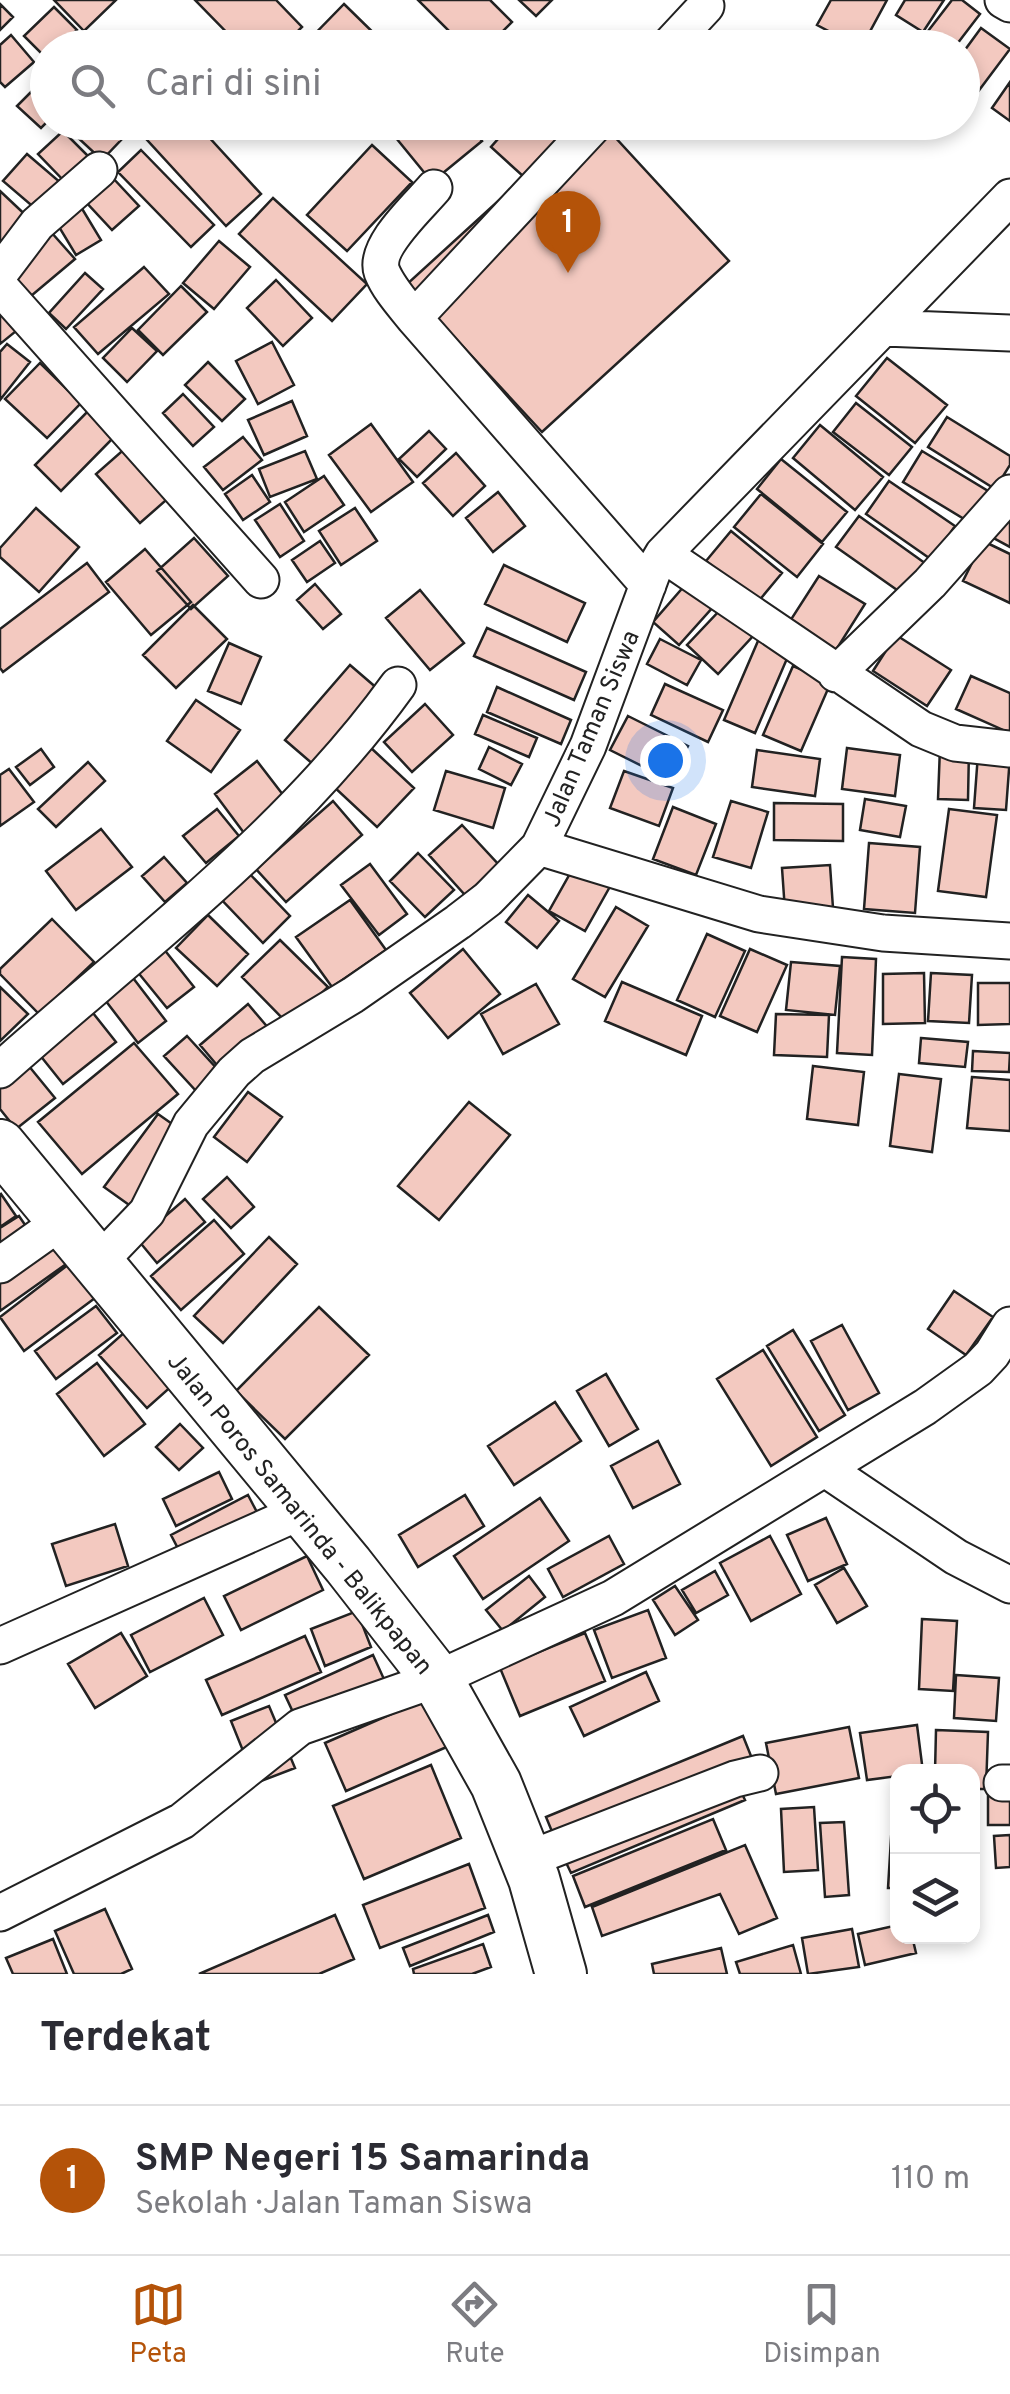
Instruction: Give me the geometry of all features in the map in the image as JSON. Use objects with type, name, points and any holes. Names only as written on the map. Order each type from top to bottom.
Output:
[{"type":"highway","name":"Jalan Poros Samarinda - Balikpapan","points":[[1,1147],[348,1565],[436,1679],[496,1784],[526,1860],[562,1974]]},
{"type":"street","points":[[1003,0],[1010,4]]},
{"type":"street","points":[[684,30],[706,6]]},
{"type":"street","points":[[414,318],[580,140]]},
{"type":"street","points":[[0,274],[37,224],[99,170]]},
{"type":"street","points":[[434,188],[383,248],[380,268],[388,284],[414,318],[656,570],[836,674],[921,729],[955,742],[1010,748]]},
{"type":"street","name":"Jalan Taman Siswa","points":[[98,1263],[147,1212],[191,1124],[234,1072],[252,1056],[354,995],[458,922],[488,899],[540,846],[588,746],[656,570],[1010,197]]},
{"type":"street","points":[[0,286],[262,580]]},
{"type":"street","points":[[884,328],[1010,333]]},
{"type":"street","points":[[836,674],[930,582],[1010,493]]},
{"type":"street","points":[[0,1070],[281,820],[371,723],[398,685]]},
{"type":"street","points":[[540,846],[759,914],[883,933],[1010,941]]},
{"type":"street","points":[[0,1264],[62,1220]]},
{"type":"street","points":[[0,1913],[182,1821],[300,1727],[436,1679],[614,1598],[925,1407],[978,1369],[1010,1325]]},
{"type":"street","points":[[828,1470],[943,1549],[1010,1585]]},
{"type":"street","points":[[0,1646],[302,1511]]},
{"type":"street","points":[[526,1860],[735,1779],[760,1774]]},
{"type":"building","points":[[54,0],[116,0],[85,30]]},
{"type":"building","points":[[195,0],[276,0],[302,27],[299,30],[224,30]]},
{"type":"building","points":[[418,0],[490,0],[512,22],[504,30],[448,30]]},
{"type":"building","points":[[519,0],[552,0],[536,16]]},
{"type":"building","points":[[831,0],[887,0],[871,30],[827,30],[817,25]]},
{"type":"building","points":[[905,0],[944,0],[924,30],[896,15]]},
{"type":"building","points":[[952,0],[962,0],[980,14],[968,30],[929,30]]},
{"type":"building","points":[[0,4],[13,17],[0,30]]},
{"type":"building","points":[[344,4],[371,30],[319,30]]},
{"type":"building","points":[[54,7],[77,30],[30,30]]},
{"type":"building","points":[[981,28],[1010,49],[980,89],[980,30]]},
{"type":"building","points":[[11,35],[30,57],[30,65],[5,87],[0,82],[0,45]]},
{"type":"building","points":[[1010,82],[1010,121],[992,108]]},
{"type":"building","points":[[30,93],[30,118],[17,106]]},
{"type":"building","points":[[53,140],[72,140],[93,161],[68,185],[38,154]]},
{"type":"building","points":[[80,140],[121,140],[102,160]]},
{"type":"building","points":[[147,140],[212,140],[261,194],[226,226]]},
{"type":"building","points":[[398,140],[482,141],[432,182]]},
{"type":"building","points":[[497,140],[557,140],[524,177],[491,147]]},
{"type":"building","points":[[565,140],[618,140],[729,261],[542,432],[406,285]]},
{"type":"building","points":[[372,145],[412,182],[347,251],[307,215]]},
{"type":"building","points":[[141,150],[214,225],[191,247],[118,172]]},
{"type":"building","points":[[27,154],[68,189],[44,216],[3,181]]},
{"type":"building","points":[[112,177],[139,206],[112,230],[85,201]]},
{"type":"building","points":[[0,191],[35,224],[0,250]]},
{"type":"building","points":[[273,198],[367,284],[332,321],[239,234]]},
{"type":"building","points":[[78,202],[101,240],[76,255],[53,217]]},
{"type":"building","points":[[51,232],[75,259],[31,296],[8,269]]},
{"type":"building","points":[[219,241],[250,267],[214,309],[183,283]]},
{"type":"building","points":[[144,267],[169,294],[98,354],[74,327]]},
{"type":"building","points":[[85,273],[103,289],[66,329],[49,313]]},
{"type":"building","points":[[276,280],[312,318],[283,346],[247,308]]},
{"type":"building","points":[[181,286],[207,312],[163,355],[138,330]]},
{"type":"building","points":[[0,309],[26,323],[0,344]]},
{"type":"building","points":[[132,328],[157,351],[127,382],[103,358]]},
{"type":"building","points":[[272,342],[294,385],[258,404],[236,361]]},
{"type":"building","points":[[7,344],[30,362],[0,400],[0,352]]},
{"type":"building","points":[[887,358],[947,405],[915,443],[856,396]]},
{"type":"building","points":[[208,362],[245,399],[222,421],[185,385]]},
{"type":"building","points":[[40,363],[81,403],[47,438],[5,399]]},
{"type":"building","points":[[183,394],[214,427],[193,446],[163,413]]},
{"type":"building","points":[[292,401],[307,436],[264,455],[248,420]]},
{"type":"building","points":[[856,403],[912,447],[889,475],[833,432]]},
{"type":"building","points":[[91,408],[118,433],[61,491],[35,465]]},
{"type":"building","points":[[947,417],[1010,456],[1010,465],[995,489],[928,447]]},
{"type":"building","points":[[371,424],[413,482],[371,512],[329,455]]},
{"type":"building","points":[[820,425],[883,477],[855,510],[793,458]]},
{"type":"building","points":[[429,431],[446,449],[417,477],[399,459]]},
{"type":"building","points":[[243,437],[262,460],[223,490],[204,467]]},
{"type":"building","points":[[129,445],[173,494],[140,523],[96,474]]},
{"type":"building","points":[[305,451],[317,479],[270,497],[259,469]]},
{"type":"building","points":[[922,451],[993,494],[974,525],[903,482]]},
{"type":"building","points":[[456,453],[485,486],[453,516],[423,483]]},
{"type":"building","points":[[781,459],[847,512],[822,542],[757,489]]},
{"type":"building","points":[[252,475],[270,502],[243,520],[225,494]]},
{"type":"building","points":[[324,476],[344,505],[304,532],[285,502]]},
{"type":"building","points":[[889,481],[955,526],[932,560],[866,514]]},
{"type":"building","points":[[498,492],[525,526],[493,552],[466,518]]},
{"type":"building","points":[[761,494],[823,544],[797,577],[734,527]]},
{"type":"building","points":[[1010,501],[1010,547],[988,535]]},
{"type":"building","points":[[280,504],[304,541],[280,557],[255,520]]},
{"type":"building","points":[[36,508],[79,547],[39,592],[0,557],[0,548]]},
{"type":"building","points":[[355,508],[377,541],[341,565],[319,531]]},
{"type":"building","points":[[859,516],[929,566],[907,597],[836,547]]},
{"type":"building","points":[[731,531],[782,573],[757,603],[706,561]]},
{"type":"building","points":[[194,538],[228,576],[191,609],[157,571]]},
{"type":"building","points":[[320,541],[335,563],[307,582],[292,560]]},
{"type":"building","points":[[983,541],[1010,554],[1010,603],[963,581]]},
{"type":"building","points":[[145,549],[191,602],[151,635],[106,582]]},
{"type":"building","points":[[87,563],[109,592],[3,672],[0,629]]},
{"type":"building","points":[[504,565],[585,603],[567,642],[485,604]]},
{"type":"building","points":[[819,576],[865,604],[836,650],[790,621]]},
{"type":"building","points":[[315,584],[341,614],[323,629],[297,600]]},
{"type":"building","points":[[686,584],[713,607],[679,645],[653,622]]},
{"type":"building","points":[[420,590],[464,643],[430,670],[386,618]]},
{"type":"building","points":[[193,605],[227,639],[176,688],[143,655]]},
{"type":"building","points":[[722,608],[753,636],[718,674],[687,645]]},
{"type":"building","points":[[487,628],[586,672],[574,700],[474,656]]},
{"type":"building","points":[[761,634],[792,647],[755,733],[724,720]]},
{"type":"building","points":[[896,635],[951,670],[927,706],[873,671]]},
{"type":"building","points":[[660,639],[701,660],[687,685],[647,664]]},
{"type":"building","points":[[229,643],[261,657],[241,704],[208,691]]},
{"type":"building","points":[[350,665],[379,690],[314,765],[285,740]]},
{"type":"building","points":[[793,666],[831,682],[801,751],[763,735]]},
{"type":"building","points":[[971,676],[1010,693],[1010,733],[956,709]]},
{"type":"building","points":[[665,684],[723,710],[708,742],[651,715]]},
{"type":"building","points":[[497,687],[571,720],[561,744],[487,712]]},
{"type":"building","points":[[196,700],[240,730],[211,772],[167,741]]},
{"type":"building","points":[[425,704],[453,735],[412,772],[384,742]]},
{"type":"building","points":[[483,715],[537,738],[529,757],[475,734]]},
{"type":"building","points":[[628,716],[688,746],[670,780],[610,750]]},
{"type":"building","points":[[370,747],[414,788],[377,827],[333,786]]},
{"type":"building","points":[[489,747],[522,764],[511,785],[479,769]]},
{"type":"building","points":[[847,748],[900,755],[895,796],[842,789]]},
{"type":"building","points":[[940,748],[969,749],[968,800],[938,799]]},
{"type":"building","points":[[41,749],[54,767],[30,785],[16,767]]},
{"type":"building","points":[[757,750],[820,759],[815,796],[752,787]]},
{"type":"building","points":[[978,754],[1010,756],[1006,810],[974,808]]},
{"type":"building","points":[[257,761],[287,800],[244,833],[215,794]]},
{"type":"building","points":[[88,762],[105,781],[56,827],[38,809]]},
{"type":"building","points":[[9,769],[34,802],[0,826],[0,775]]},
{"type":"building","points":[[446,771],[505,788],[493,828],[434,810]]},
{"type":"building","points":[[624,771],[673,788],[659,826],[610,808]]},
{"type":"building","points":[[865,799],[906,806],[900,837],[860,830]]},
{"type":"building","points":[[333,801],[362,835],[286,902],[256,869]]},
{"type":"building","points":[[731,801],[768,812],[751,868],[713,857]]},
{"type":"building","points":[[774,803],[843,804],[843,841],[774,840]]},
{"type":"building","points":[[673,807],[716,824],[696,875],[653,859]]},
{"type":"building","points":[[217,809],[239,836],[206,863],[183,836]]},
{"type":"building","points":[[949,809],[997,815],[986,897],[938,891]]},
{"type":"building","points":[[462,825],[499,865],[465,895],[429,855]]},
{"type":"building","points":[[101,829],[132,867],[76,910],[46,871]]},
{"type":"building","points":[[869,843],[920,847],[915,913],[864,909]]},
{"type":"building","points":[[418,853],[454,890],[425,917],[390,881]]},
{"type":"building","points":[[164,857],[187,883],[165,902],[142,876]]},
{"type":"building","points":[[576,863],[612,883],[585,931],[549,911]]},
{"type":"building","points":[[370,864],[407,914],[379,935],[341,885]]},
{"type":"building","points":[[830,865],[833,908],[785,911],[782,868]]},
{"type":"building","points":[[246,870],[290,916],[263,943],[218,896]]},
{"type":"building","points":[[528,895],[559,921],[537,948],[506,922]]},
{"type":"building","points":[[350,900],[386,950],[332,987],[296,937]]},
{"type":"building","points":[[616,907],[648,926],[605,997],[573,979]]},
{"type":"building","points":[[208,915],[248,954],[217,986],[176,948]]},
{"type":"building","points":[[52,919],[94,962],[39,1014],[0,974],[0,969]]},
{"type":"building","points":[[707,934],[745,951],[715,1017],[677,1000]]},
{"type":"building","points":[[280,940],[328,987],[289,1025],[242,977]]},
{"type":"building","points":[[163,948],[194,987],[167,1008],[136,970]]},
{"type":"building","points":[[463,949],[500,994],[448,1038],[410,993]]},
{"type":"building","points":[[750,949],[787,965],[757,1032],[720,1016]]},
{"type":"building","points":[[842,957],[876,959],[872,1055],[837,1053]]},
{"type":"building","points":[[791,962],[840,966],[835,1015],[786,1010]]},
{"type":"building","points":[[924,973],[925,1023],[883,1024],[883,974]]},
{"type":"building","points":[[931,973],[972,975],[969,1023],[928,1021]]},
{"type":"building","points":[[130,974],[166,1021],[138,1043],[102,996]]},
{"type":"building","points":[[622,982],[702,1016],[686,1055],[605,1021]]},
{"type":"building","points":[[978,983],[1010,983],[1010,1024],[978,1025]]},
{"type":"building","points":[[536,984],[559,1024],[503,1054],[481,1014]]},
{"type":"building","points":[[0,987],[28,1014],[0,1041]]},
{"type":"building","points":[[248,1004],[270,1030],[222,1071],[200,1045]]},
{"type":"building","points":[[93,1013],[116,1042],[63,1084],[39,1054]]},
{"type":"building","points":[[776,1014],[829,1015],[827,1057],[774,1055]]},
{"type":"building","points":[[187,1036],[219,1071],[197,1092],[164,1056]]},
{"type":"building","points":[[921,1038],[968,1042],[965,1067],[919,1063]]},
{"type":"building","points":[[134,1043],[178,1094],[82,1174],[38,1122]]},
{"type":"building","points":[[973,1051],[1010,1053],[1009,1072],[972,1071]]},
{"type":"building","points":[[28,1065],[55,1098],[16,1129],[0,1109],[0,1088]]},
{"type":"building","points":[[813,1066],[864,1072],[858,1125],[807,1119]]},
{"type":"building","points":[[899,1074],[941,1079],[932,1152],[890,1146]]},
{"type":"building","points":[[972,1077],[1010,1080],[1010,1131],[967,1128]]},
{"type":"building","points":[[248,1092],[282,1117],[247,1162],[214,1137]]},
{"type":"building","points":[[469,1102],[510,1135],[439,1220],[398,1186]]},
{"type":"building","points":[[158,1114],[185,1133],[132,1207],[104,1187]]},
{"type":"building","points":[[227,1177],[254,1207],[231,1228],[203,1199]]},
{"type":"building","points":[[0,1195],[16,1216],[0,1227]]},
{"type":"building","points":[[185,1199],[205,1222],[157,1263],[138,1240]]},
{"type":"building","points":[[19,1216],[34,1238],[0,1260],[0,1228]]},
{"type":"building","points":[[214,1220],[244,1254],[181,1310],[151,1276]]},
{"type":"building","points":[[51,1237],[69,1262],[0,1311],[0,1273]]},
{"type":"building","points":[[269,1237],[297,1264],[223,1343],[194,1316]]},
{"type":"building","points":[[73,1261],[99,1295],[24,1351],[0,1317]]},
{"type":"building","points":[[954,1291],[993,1317],[966,1355],[928,1329]]},
{"type":"building","points":[[96,1306],[117,1333],[56,1379],[35,1351]]},
{"type":"building","points":[[319,1307],[369,1355],[285,1439],[236,1391]]},
{"type":"building","points":[[842,1325],[879,1393],[848,1410],[811,1341]]},
{"type":"building","points":[[793,1330],[845,1415],[819,1431],[767,1346]]},
{"type":"building","points":[[126,1331],[174,1384],[147,1408],[99,1355]]},
{"type":"building","points":[[763,1350],[817,1437],[771,1466],[717,1379]]},
{"type":"building","points":[[97,1363],[145,1424],[104,1456],[57,1394]]},
{"type":"building","points":[[606,1374],[638,1429],[609,1446],[577,1391]]},
{"type":"building","points":[[555,1402],[581,1441],[514,1485],[488,1446]]},
{"type":"building","points":[[180,1424],[203,1448],[179,1470],[156,1447]]},
{"type":"building","points":[[658,1441],[680,1484],[633,1508],[611,1466]]},
{"type":"building","points":[[219,1472],[232,1499],[176,1526],[163,1499]]},
{"type":"building","points":[[248,1495],[261,1520],[184,1560],[171,1535]]},
{"type":"building","points":[[465,1495],[484,1526],[418,1567],[399,1535]]},
{"type":"building","points":[[540,1498],[569,1541],[483,1599],[454,1556]]},
{"type":"building","points":[[826,1518],[847,1564],[808,1581],[787,1535]]},
{"type":"building","points":[[115,1524],[128,1566],[66,1586],[52,1544]]},
{"type":"building","points":[[609,1536],[624,1564],[563,1597],[548,1569]]},
{"type":"building","points":[[770,1536],[801,1594],[751,1621],[720,1563]]},
{"type":"building","points":[[307,1556],[323,1590],[241,1630],[224,1596]]},
{"type":"building","points":[[844,1568],[867,1606],[837,1623],[815,1585]]},
{"type":"building","points":[[715,1571],[728,1595],[696,1613],[682,1590]]},
{"type":"building","points":[[529,1576],[545,1597],[503,1631],[486,1610]]},
{"type":"building","points":[[675,1586],[698,1620],[675,1635],[653,1600]]},
{"type":"building","points":[[204,1598],[223,1635],[150,1672],[131,1635]]},
{"type":"building","points":[[648,1610],[666,1658],[612,1678],[594,1630]]},
{"type":"building","points":[[357,1611],[371,1647],[325,1666],[311,1629]]},
{"type":"building","points":[[922,1619],[957,1621],[953,1691],[919,1689]]},
{"type":"building","points":[[121,1633],[147,1676],[95,1708],[68,1664]]},
{"type":"building","points":[[585,1633],[605,1681],[520,1716],[500,1668]]},
{"type":"building","points":[[305,1636],[321,1672],[222,1715],[206,1680]]},
{"type":"building","points":[[373,1655],[388,1688],[300,1727],[285,1695]]},
{"type":"building","points":[[646,1672],[659,1701],[584,1736],[570,1707]]},
{"type":"building","points":[[956,1675],[999,1678],[996,1721],[954,1718]]},
{"type":"building","points":[[437,1694],[458,1742],[346,1791],[325,1743]]},
{"type":"building","points":[[269,1706],[295,1768],[256,1783],[231,1721]]},
{"type":"building","points":[[917,1725],[922,1764],[890,1764],[890,1777],[867,1780],[860,1733]]},
{"type":"building","points":[[849,1727],[859,1778],[776,1794],[766,1743]]},
{"type":"building","points":[[936,1730],[988,1732],[986,1789],[980,1789],[980,1764],[935,1764]]},
{"type":"building","points":[[743,1736],[755,1766],[558,1846],[546,1817]]},
{"type":"building","points":[[431,1765],[461,1838],[364,1879],[333,1806]]},
{"type":"building","points":[[735,1779],[745,1800],[571,1873],[561,1852]]},
{"type":"building","points":[[988,1791],[1010,1791],[1010,1825],[988,1825]]},
{"type":"building","points":[[814,1807],[818,1870],[784,1872],[781,1809]]},
{"type":"building","points":[[713,1819],[726,1850],[585,1907],[573,1876]]},
{"type":"building","points":[[844,1822],[849,1895],[825,1897],[820,1823]]},
{"type":"building","points":[[1010,1835],[1010,1867],[996,1868],[994,1836]]},
{"type":"building","points":[[745,1845],[777,1918],[739,1934],[720,1894],[602,1936],[592,1907]]},
{"type":"building","points":[[469,1864],[485,1908],[380,1948],[363,1905]]},
{"type":"building","points":[[105,1909],[132,1969],[121,1974],[74,1974],[55,1931]]},
{"type":"building","points":[[335,1915],[354,1959],[319,1974],[199,1974]]},
{"type":"building","points":[[488,1915],[494,1932],[410,1966],[403,1948]]},
{"type":"building","points":[[890,1927],[890,1944],[914,1944],[916,1953],[865,1965],[858,1934]]},
{"type":"building","points":[[852,1929],[859,1967],[808,1974],[802,1938]]},
{"type":"building","points":[[53,1939],[67,1974],[13,1974],[6,1958]]},
{"type":"building","points":[[483,1944],[491,1967],[472,1974],[414,1974],[413,1969]]},
{"type":"building","points":[[793,1945],[801,1974],[740,1974],[736,1962]]},
{"type":"building","points":[[721,1948],[727,1974],[654,1974],[652,1964]]},
{"type":"place","name":"SMP Negeri 15 Samarinda","points":[[568,273]]}]
